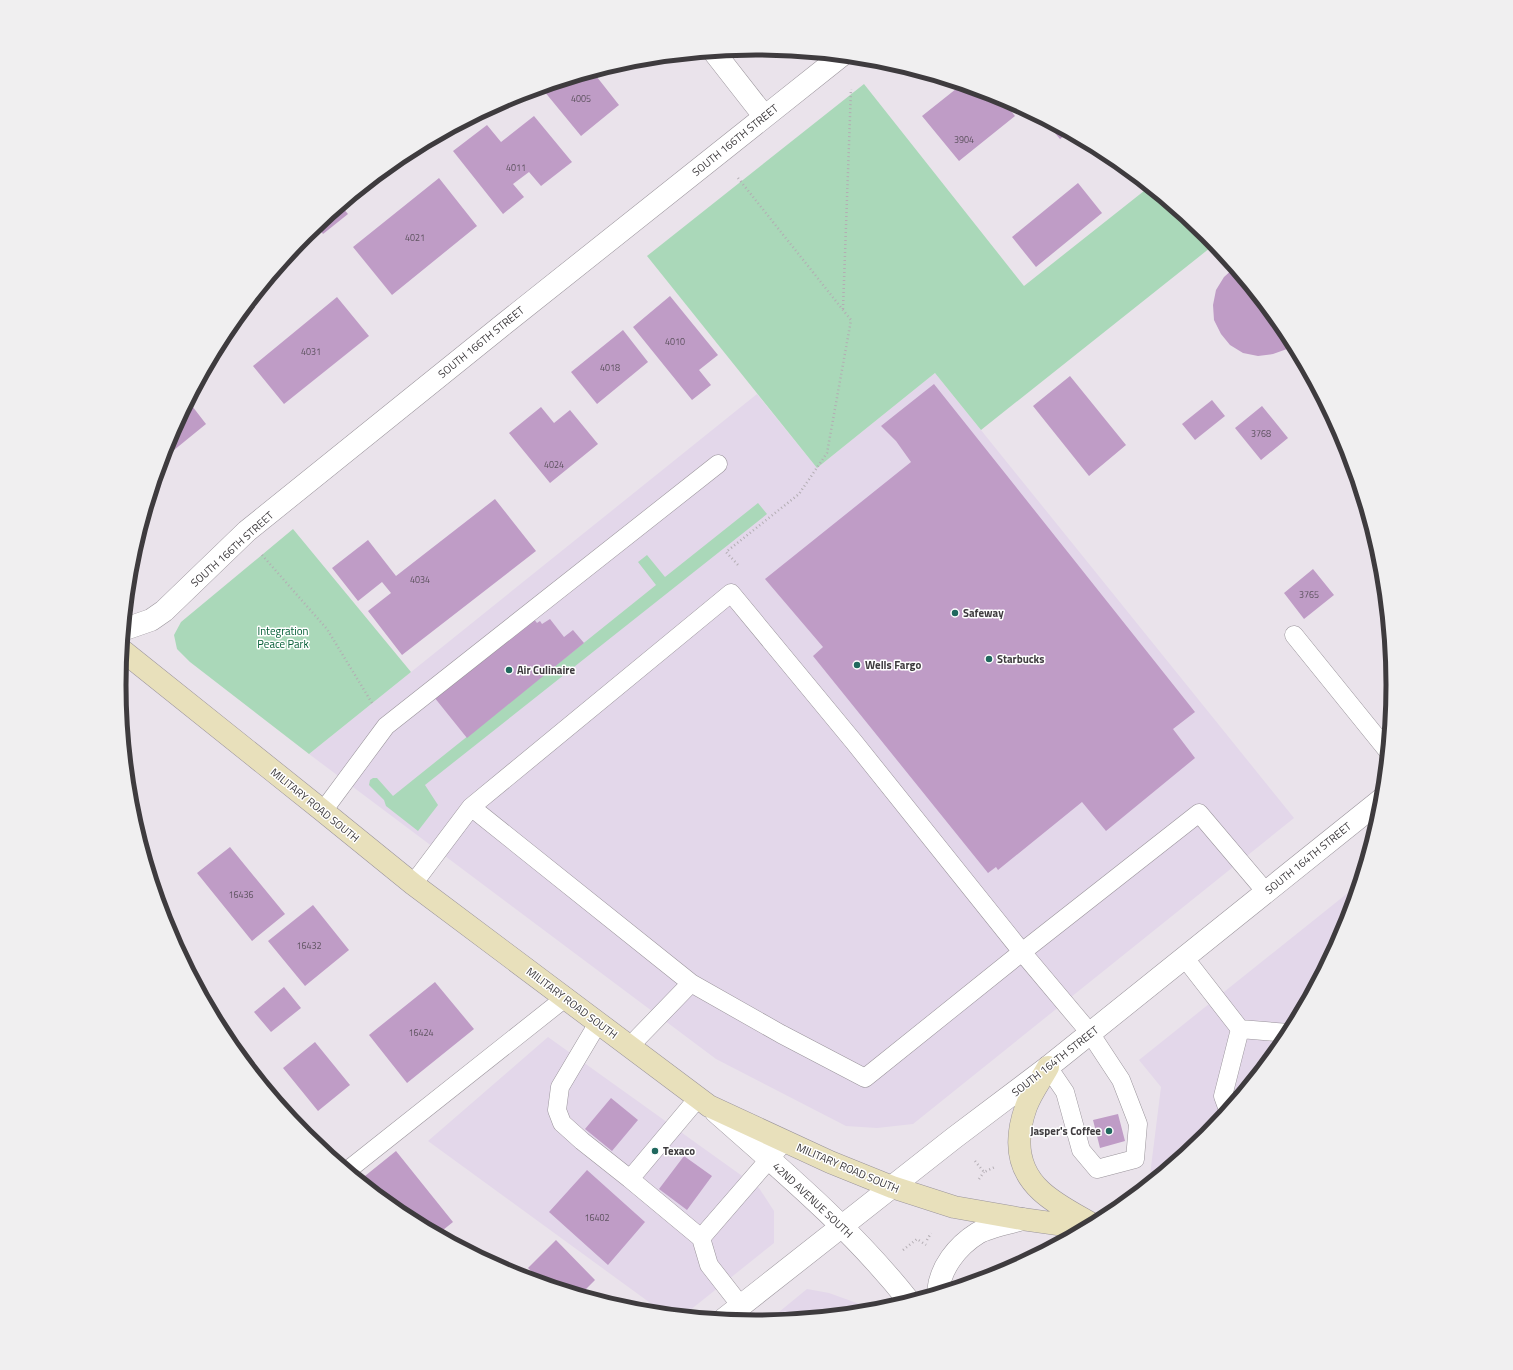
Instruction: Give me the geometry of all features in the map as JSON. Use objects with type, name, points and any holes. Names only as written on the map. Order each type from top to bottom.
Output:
[{"type":"main road","name":"MILITARY ROAD SOUTH","points":[[127,656],[413,884],[703,1102],[830,1162],[892,1187],[954,1207],[1078,1227]]},
{"type":"main road","points":[[1048,1067],[1026,1106],[1018,1135],[1020,1157],[1027,1175],[1041,1191],[1087,1221]]},
{"type":"street","points":[[717,56],[764,116]]},
{"type":"street","name":"SOUTH 166TH STREET","points":[[130,627],[151,620],[164,611],[247,531],[836,60]]},
{"type":"street","name":"SOUTH 164TH STREET","points":[[732,1312],[1048,1067],[1375,805]]},
{"type":"street","name":"42ND AVENUE SOUTH","points":[[703,1102],[804,1189],[884,1269],[907,1297]]},
{"type":"street","points":[[938,1288],[948,1261],[960,1247],[979,1232],[1022,1219]]},
{"type":"lane","points":[[323,811],[386,726],[718,464]]},
{"type":"lane","points":[[413,884],[471,807],[731,594],[854,742],[1022,952],[1090,1033],[1122,1080],[1138,1124],[1135,1159],[1096,1169],[1081,1150],[1064,1092],[1048,1067]]},
{"type":"lane","points":[[1294,635],[1383,745]]},
{"type":"lane","points":[[471,807],[691,983],[781,1034],[865,1078],[1199,813],[1266,892]]},
{"type":"lane","points":[[1184,958],[1240,1029],[1282,1032]]},
{"type":"lane","points":[[630,1046],[691,983]]},
{"type":"lane","points":[[351,1167],[565,998]]},
{"type":"lane","points":[[598,1023],[560,1087],[557,1110],[562,1123],[701,1238],[709,1264],[732,1312]]},
{"type":"lane","points":[[1226,1104],[1223,1096],[1240,1029]]},
{"type":"lane","points":[[630,1179],[703,1102]]},
{"type":"lane","points":[[701,1238],[785,1141]]},
{"type":"path","points":[[842,309],[851,89]]},
{"type":"path","points":[[738,178],[851,320],[827,453],[799,494],[726,552],[738,566]]},
{"type":"path","points":[[258,550],[327,629],[386,726]]},
{"type":"path","points":[[975,1161],[984,1172]]},
{"type":"path","points":[[979,1179],[984,1172],[998,1165]]},
{"type":"path","points":[[903,1250],[916,1239],[930,1247]]},
{"type":"shaded area","points":[[935,373],[1294,818],[913,1124],[877,1128],[846,1126],[716,1059],[309,754],[757,394],[817,468]]},
{"type":"shaded area","points":[[1353,889],[1339,926],[1322,964],[1280,1035],[1256,1069],[1230,1100],[1172,1159],[1152,1175],[1150,1175],[1161,1087],[1139,1060]]},
{"type":"shaded area","points":[[548,1037],[759,1188],[774,1211],[774,1243],[688,1311],[655,1307],[428,1141]]},
{"type":"shaded area","points":[[1001,1263],[1006,1263],[984,1272],[987,1269]]},
{"type":"shaded area","points":[[807,1289],[829,1293],[864,1306],[839,1310],[776,1315]]},
{"type":"green space","points":[[864,84],[1024,286],[1146,190],[1172,211],[1210,248],[981,430],[935,373],[817,468],[647,256]]},
{"type":"green space","points":[[758,503],[767,514],[425,785],[438,805],[418,831],[386,806],[384,800],[369,785],[370,780],[377,778],[393,796],[656,585],[638,562],[647,555],[665,577]]},
{"type":"green space","name":"Integration Peace Park","points":[[293,529],[411,672],[309,754],[190,662],[177,649],[174,635],[181,622]]},
{"type":"building","points":[[596,75],[619,105],[581,136],[545,92]]},
{"type":"building","points":[[958,88],[1008,108],[1015,116],[959,161],[922,116]]},
{"type":"building","points":[[534,116],[572,162],[541,186],[529,172],[513,184],[524,197],[503,214],[453,151],[487,125],[501,142]]},
{"type":"building","points":[[1051,128],[1065,135],[1060,139]]},
{"type":"building","points":[[439,178],[477,226],[392,295],[353,247]]},
{"type":"building","points":[[1078,183],[1102,213],[1036,267],[1012,237]]},
{"type":"building","points":[[344,209],[348,214],[323,234],[321,231]]},
{"type":"building","points":[[1231,271],[1256,301],[1288,348],[1273,354],[1258,356],[1243,353],[1230,345],[1221,334],[1214,320],[1213,305],[1216,290],[1224,277]]},
{"type":"building","points":[[670,296],[718,355],[699,370],[711,385],[692,400],[633,327]]},
{"type":"building","points":[[337,297],[369,336],[284,404],[253,366]]},
{"type":"building","points":[[623,330],[648,362],[597,404],[571,372]]},
{"type":"building","points":[[1070,376],[1126,445],[1089,476],[1033,406]]},
{"type":"building","name":"Safeway","points":[[934,384],[1195,712],[1173,729],[1195,758],[1106,831],[1082,802],[998,870],[996,867],[988,873],[813,656],[823,647],[765,579],[911,462],[896,441],[881,426]]},
{"type":"building","points":[[1212,400],[1225,416],[1195,440],[1182,424]]},
{"type":"building","points":[[191,405],[206,424],[171,453]]},
{"type":"building","points":[[1262,406],[1288,438],[1261,460],[1235,428]]},
{"type":"building","points":[[541,407],[554,423],[570,410],[598,444],[550,483],[509,433]]},
{"type":"building","points":[[495,499],[536,551],[402,655],[368,611],[391,593],[382,582],[358,601],[332,568],[368,540],[396,576]]},
{"type":"building","points":[[1313,569],[1334,595],[1304,619],[1284,593]]},
{"type":"building","name":"Air Culinaire","points":[[533,618],[537,623],[540,621],[542,624],[550,619],[564,637],[573,630],[584,643],[467,738],[434,697]]},
{"type":"building","points":[[230,847],[285,914],[252,941],[197,873]]},
{"type":"building","points":[[313,905],[349,950],[305,986],[268,941]]},
{"type":"building","points":[[435,982],[474,1029],[407,1083],[369,1035]]},
{"type":"building","points":[[284,987],[301,1008],[271,1032],[254,1012]]},
{"type":"building","points":[[315,1042],[350,1085],[318,1111],[283,1068]]},
{"type":"building","points":[[611,1098],[638,1120],[612,1151],[585,1129]]},
{"type":"building","name":"Jasper's Coffee","points":[[1118,1114],[1125,1141],[1100,1148],[1093,1120]]},
{"type":"building","points":[[396,1151],[453,1222],[441,1231],[406,1209],[363,1177]]},
{"type":"building","points":[[684,1156],[712,1176],[687,1210],[659,1189]]},
{"type":"building","points":[[587,1170],[645,1222],[608,1265],[549,1212]]},
{"type":"building","points":[[556,1240],[595,1280],[584,1291],[534,1274],[528,1268]]},
{"type":"place","name":"Safeway","points":[[955,613]]},
{"type":"place","name":"Starbucks","points":[[989,659]]},
{"type":"place","name":"Wells Fargo","points":[[857,665]]},
{"type":"place","name":"Air Culinaire","points":[[509,670]]},
{"type":"place","name":"Jasper's Coffee","points":[[1109,1131]]},
{"type":"place","name":"Texaco","points":[[655,1151]]}]
